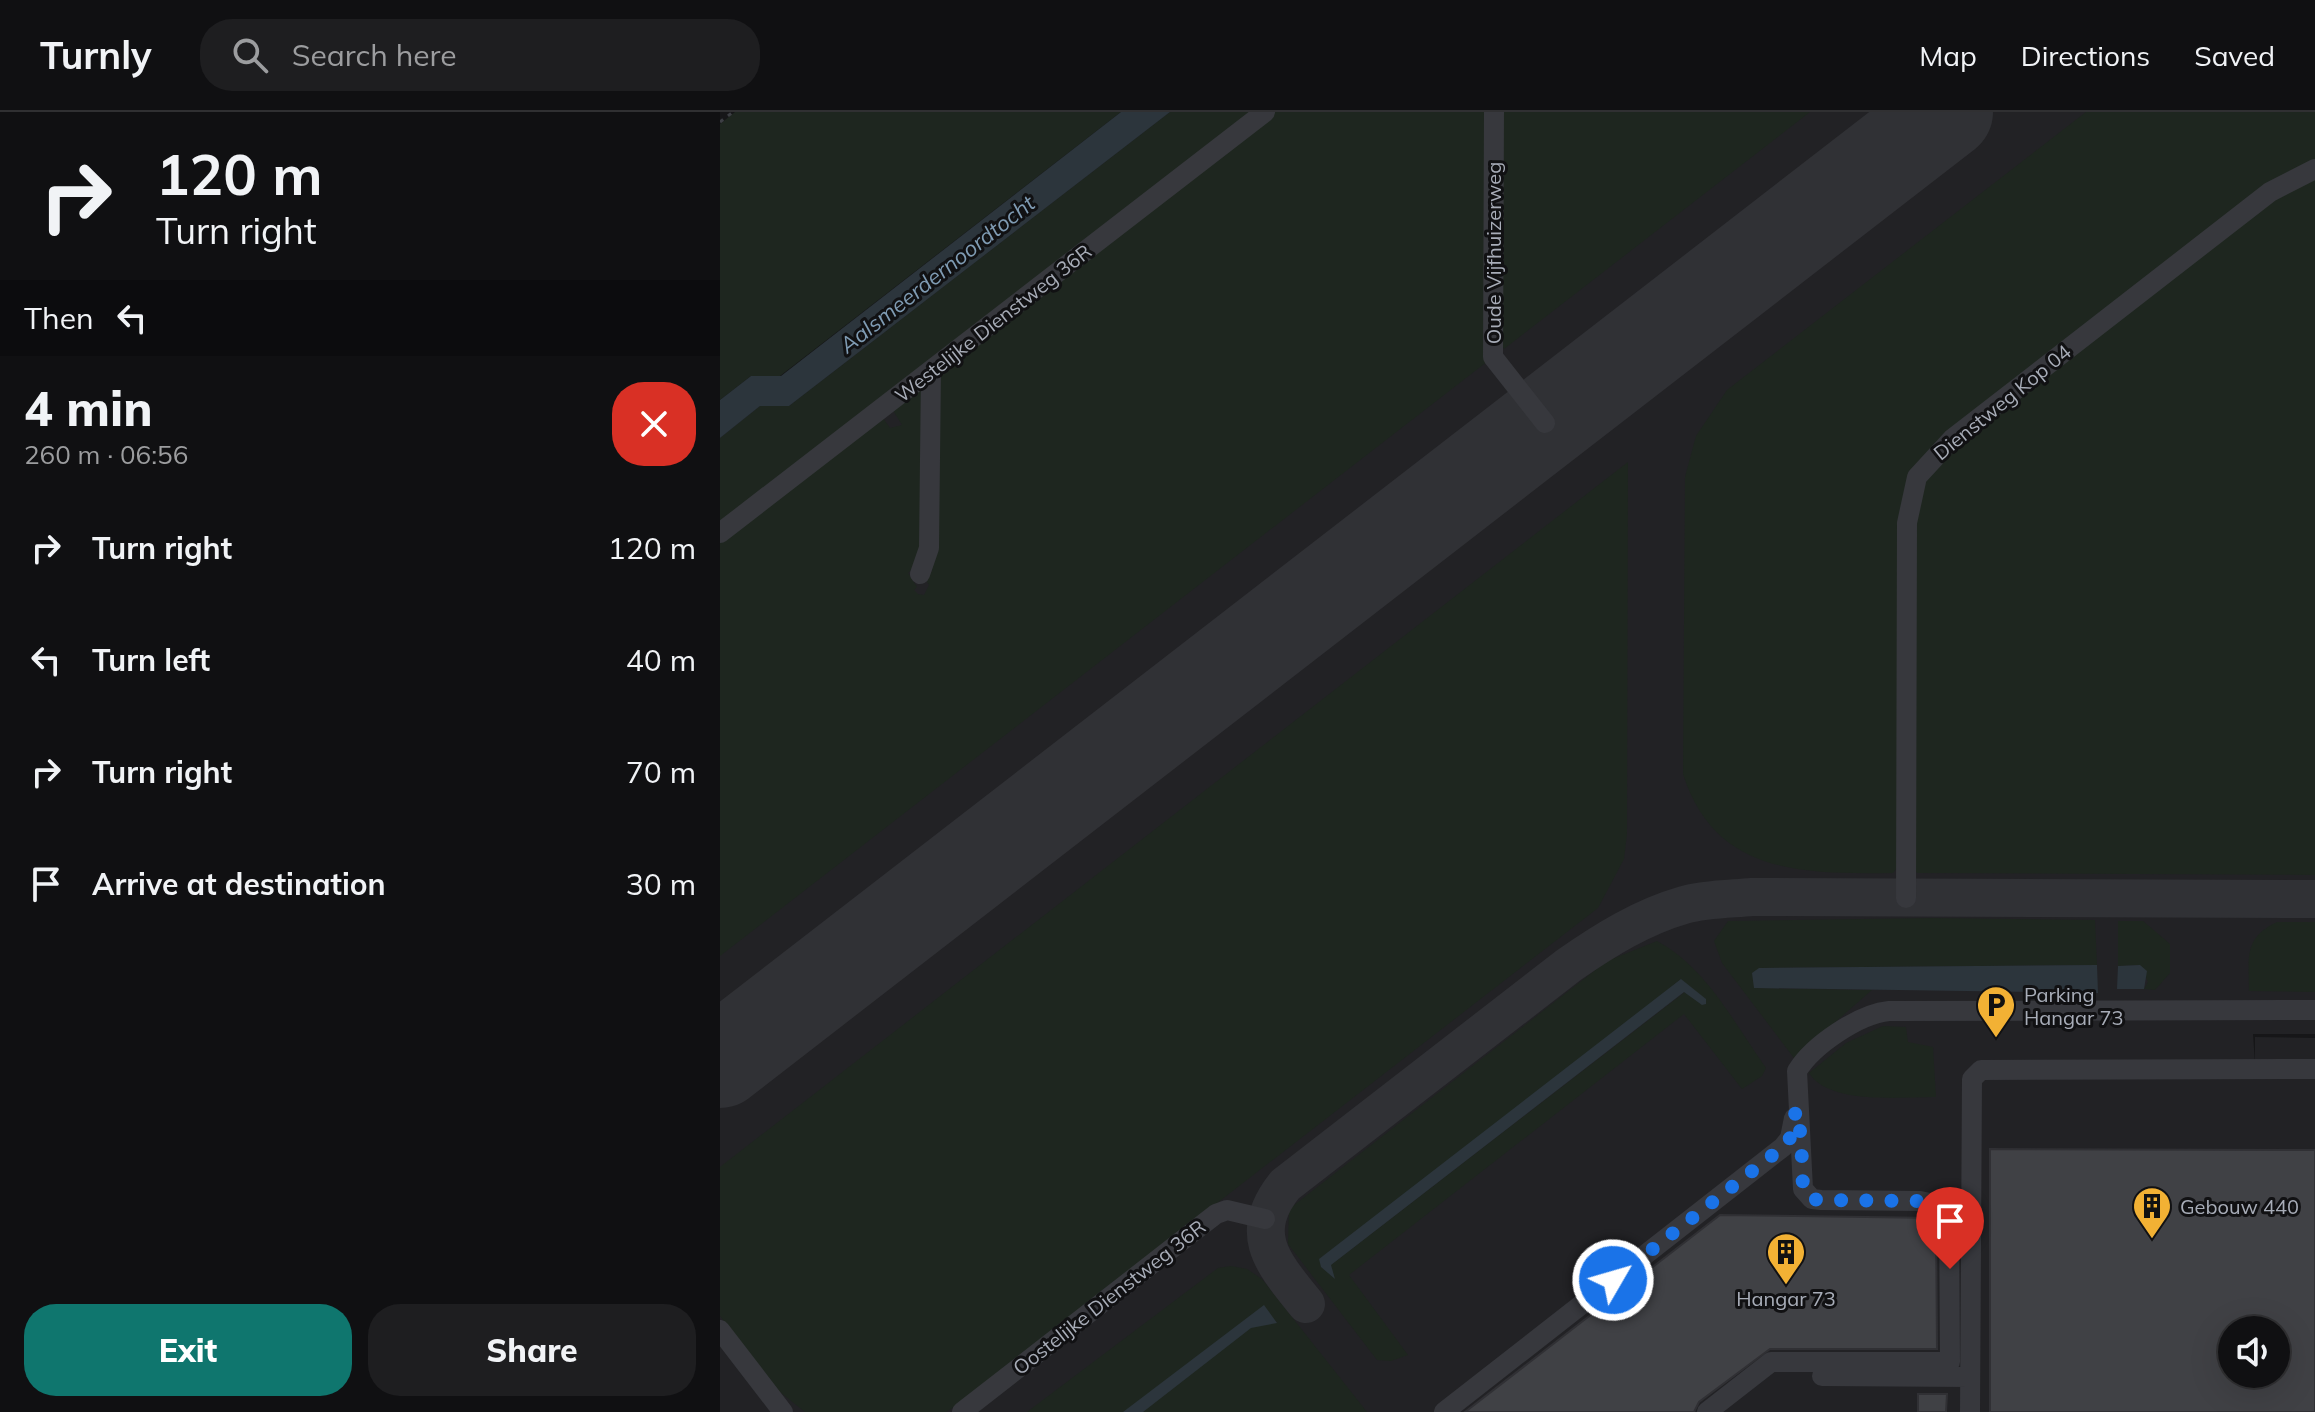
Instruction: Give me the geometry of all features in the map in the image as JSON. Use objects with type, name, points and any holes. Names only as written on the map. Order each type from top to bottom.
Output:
[{"type":"lane","name":"Westelijke Dienstweg 36R","points":[[720,533],[1265,112]]},
{"type":"lane","name":"Oude Vijfhuizerweg","points":[[1494,112],[1493,357],[1545,423]]},
{"type":"lane","name":"Dienstweg Kop 04","points":[[1906,898],[1907,523],[1917,477],[1939,449],[1988,410],[2270,192],[2315,169]]},
{"type":"lane","points":[[920,574],[929,548],[931,370]]},
{"type":"lane","points":[[1444,1412],[1783,1147],[1790,1138],[1796,1110],[1797,1071],[1801,1063],[1852,1023],[1875,1013],[2315,1010]]},
{"type":"lane","points":[[1970,1412],[1972,1079],[1981,1070],[2315,1069]]},
{"type":"lane","points":[[1707,1412],[1771,1362],[1950,1362],[1949,1207],[1920,1201],[1812,1199],[1803,1189],[1801,1136],[1796,1110]]},
{"type":"lane","name":"Oostelijke Dienstweg 36R","points":[[962,1412],[1216,1214],[1227,1210],[1265,1219]]},
{"type":"lane","points":[[720,1330],[783,1412]]},
{"type":"lane","points":[[1727,1412],[1773,1376],[1970,1377]]},
{"type":"path","points":[[720,122],[733,112]]},
{"type":"shaded area","points":[[735,112],[1121,112],[780,376],[751,376],[720,400],[720,124]]},
{"type":"shaded area","points":[[1170,112],[2315,112],[2315,1034],[2253,1034],[2255,1063],[2255,1037],[2315,1038],[2315,1412],[1720,1412],[1774,1368],[1717,1412],[720,1412],[720,438],[760,406],[789,406]]},
{"type":"shaded area","points":[[1170,112],[1258,112],[720,528],[720,438],[760,406],[789,406]]},
{"type":"shaded area","points":[[1274,112],[1489,112],[1488,361],[720,956],[720,540],[881,415],[890,428],[902,425],[891,407],[923,386],[919,562],[908,573],[917,587],[914,590],[924,595],[929,585],[926,580],[932,571],[934,379]]},
{"type":"shaded area","points":[[1500,112],[1810,112],[1504,349],[1498,339]]},
{"type":"shaded area","points":[[2086,112],[2315,112],[2315,163],[1913,475],[1901,863],[1893,873],[1796,869],[1767,862],[1740,850],[1717,832],[1698,807],[1683,774],[1685,477],[1696,436],[1727,390]]},
{"type":"shaded area","points":[[2315,174],[2315,875],[1917,873],[1911,863],[1915,503],[1938,458],[2285,187]]},
{"type":"shaded area","points":[[1628,462],[1627,834],[1624,859],[1598,908],[946,1412],[805,1412],[780,1392],[720,1316],[720,1167]]},
{"type":"shaded area","points":[[1931,918],[2095,920],[2097,965],[1759,968],[1755,988],[1872,990],[1794,1058],[1722,963],[1714,941],[1728,921]]},
{"type":"shaded area","points":[[2118,921],[2143,921],[2170,944],[2170,973],[2155,990],[2144,989],[2148,982],[2140,965],[2118,966]]},
{"type":"shaded area","points":[[2277,922],[2315,922],[2315,992],[2249,991],[2249,959],[2253,942],[2266,928]]},
{"type":"shaded area","points":[[1657,941],[1675,952],[1705,981],[1731,1015],[1766,1068],[1762,1076],[1742,1089],[1684,1014],[1349,1275],[1408,1355],[1391,1361],[1377,1360],[1288,1244],[1289,1209],[1607,961]],"holes":[[[1681,979],[1702,1005],[1685,992],[1331,1265]]]},
{"type":"shaded area","points":[[1883,1026],[1906,1027],[1908,1042],[1933,1047],[1936,1097],[1849,1095],[1819,1083],[1809,1073],[1846,1043]]},
{"type":"shaded area","points":[[1231,1266],[1247,1269],[1262,1279],[1367,1412],[1027,1412],[1218,1268]]},
{"type":"water","name":"Aalsmeerdernoordtocht","points":[[1121,112],[1170,112],[789,406],[760,406],[720,438],[720,400],[751,376],[781,376]]},
{"type":"water","points":[[2097,965],[2098,993],[1754,988],[1752,973],[1759,968]]},
{"type":"water","points":[[2140,965],[2147,971],[2144,989],[2117,989],[2118,966]]},
{"type":"water","points":[[1681,979],[1706,999],[1706,1004],[1702,1005],[1684,992],[1331,1265],[1335,1279],[1321,1267],[1319,1259]]},
{"type":"water","points":[[1264,1305],[1277,1323],[1251,1328],[1143,1412],[1123,1412]]},
{"type":"building","name":"Gebouw 440","points":[[1990,1149],[2315,1150],[2315,1412],[1990,1412]]},
{"type":"building","name":"Hangar 73","points":[[1720,1215],[1936,1218],[1937,1349],[1770,1349],[1699,1402],[1694,1412],[1465,1412]]},
{"type":"building","points":[[1918,1394],[1947,1394],[1946,1412],[1918,1412]]},
{"type":"taxiway","points":[[1306,1304],[1283,1275],[1268,1248],[1267,1218],[1285,1185],[1569,965],[1610,938],[1653,916],[1692,903],[1752,897],[2315,899]]},
{"type":"runway","points":[[720,1061],[1946,112]]},
{"type":"place","name":"Parking Hangar 73","points":[[1996,1039]]},
{"type":"place","name":"Gebouw 440","points":[[2152,1240]]},
{"type":"place","name":"Hangar 73","points":[[1786,1286]]},
{"type":"route","points":[[1613,1280],[1783,1147],[1790,1138],[1796,1110],[1806,1194],[1812,1199],[1821,1200],[1920,1201],[1949,1207],[1950,1269]]}]
